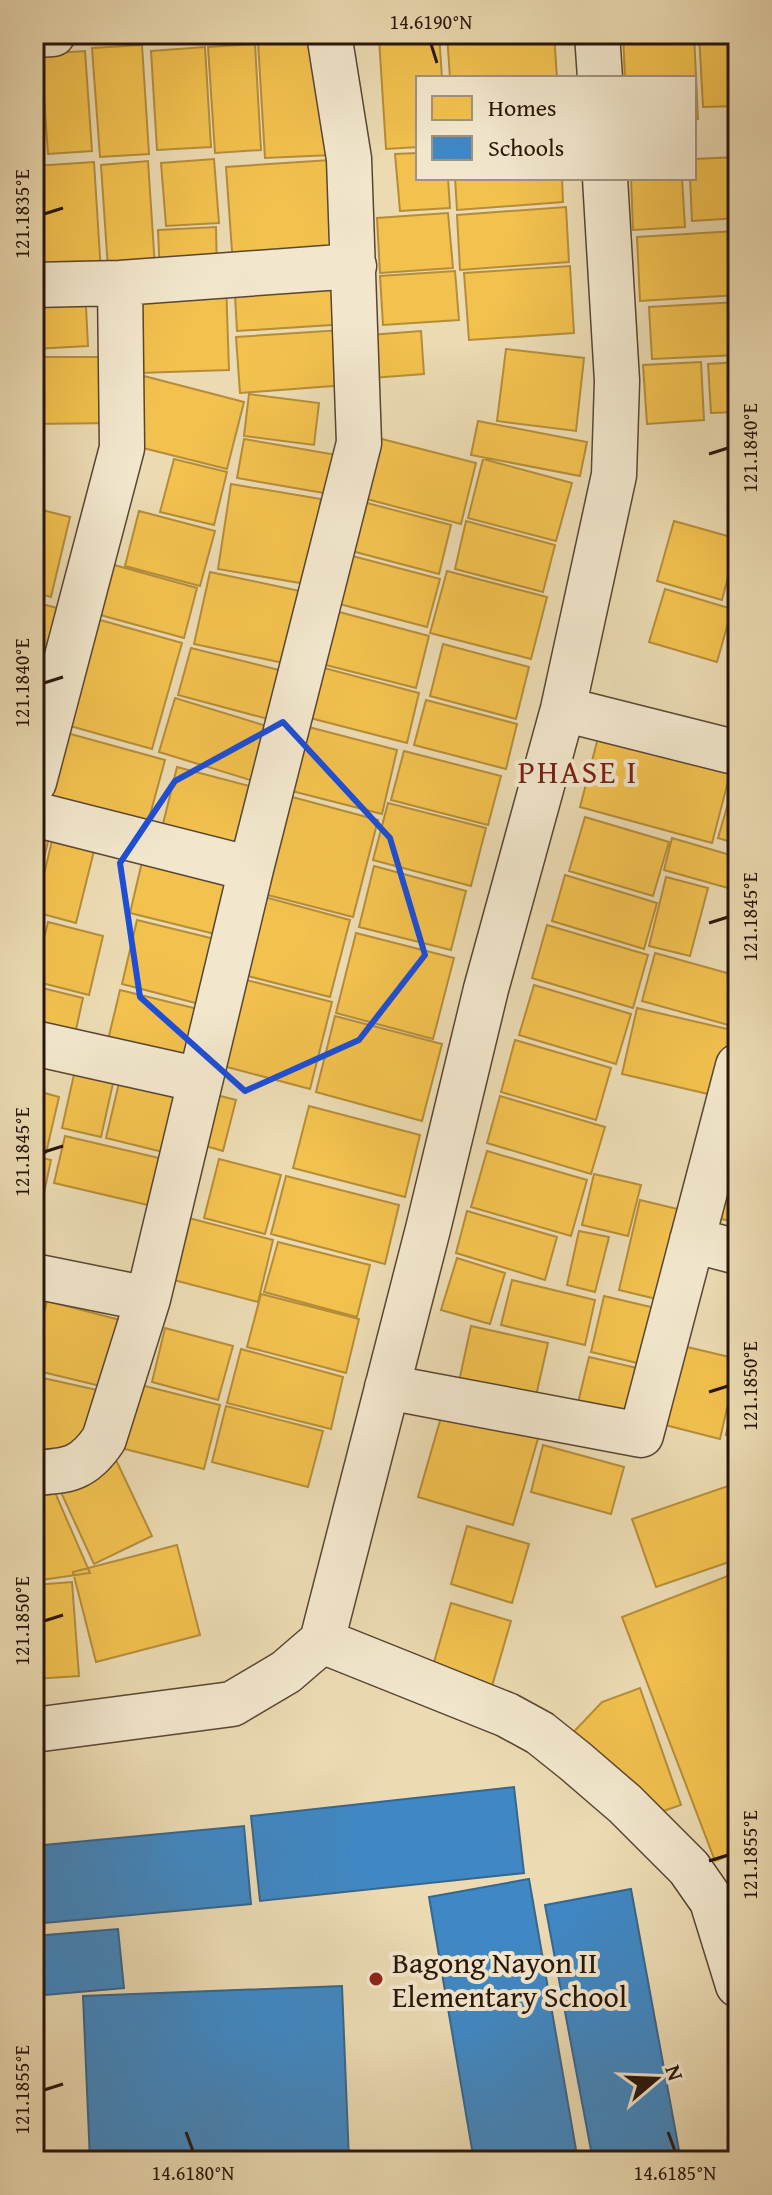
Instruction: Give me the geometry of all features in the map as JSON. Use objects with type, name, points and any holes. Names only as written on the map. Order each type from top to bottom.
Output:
[{"type":"street","points":[[34,35],[53,34]]},
{"type":"street","points":[[34,1473],[77,1467],[92,1456],[104,1439],[148,1299],[251,869],[359,443],[349,159],[329,34]]},
{"type":"street","points":[[597,34],[600,76]]},
{"type":"street","points":[[34,1730],[232,1704],[286,1672],[322,1641],[486,989],[563,709],[614,475],[617,381],[605,180]]},
{"type":"street","points":[[34,285],[120,283],[354,266]]},
{"type":"street","points":[[34,782],[122,448],[120,283]]},
{"type":"street","points":[[563,709],[738,753]]},
{"type":"street","points":[[34,814],[251,869]]},
{"type":"street","points":[[34,1043],[200,1080]]},
{"type":"street","points":[[387,1387],[641,1435],[738,1066]]},
{"type":"street","points":[[692,1240],[738,1252]]},
{"type":"street","points":[[34,1276],[148,1299]]},
{"type":"street","points":[[322,1641],[507,1715],[540,1733],[625,1804],[689,1868],[725,1895],[738,1985]]},
{"type":"highlighted area","points":[[283,722],[390,838],[425,955],[359,1040],[245,1091],[140,997],[120,863],[175,781]]},
{"type":"building: Homes","points":[[439,34],[442,76],[416,76],[416,147],[386,149],[379,38]]},
{"type":"building: Homes","points":[[447,34],[554,34],[557,76],[450,76]]},
{"type":"building: Homes","points":[[623,34],[694,34],[696,76],[625,76]]},
{"type":"building: Homes","points":[[699,34],[738,34],[738,106],[703,107]]},
{"type":"building: Homes","points":[[325,38],[332,155],[265,158],[258,42]]},
{"type":"building: Homes","points":[[255,44],[261,150],[215,153],[208,47]]},
{"type":"building: Homes","points":[[142,45],[149,154],[100,157],[92,48]]},
{"type":"building: Homes","points":[[205,47],[211,147],[157,150],[151,51]]},
{"type":"building: Homes","points":[[85,51],[92,151],[48,154],[41,54]]},
{"type":"building: Homes","points":[[696,76],[698,119],[696,120]]},
{"type":"building: Homes","points":[[416,153],[416,180],[448,180],[450,208],[400,211],[395,154]]},
{"type":"building: Homes","points":[[738,157],[738,218],[692,221],[690,180],[696,180],[696,159]]},
{"type":"building: Homes","points":[[214,159],[219,223],[166,226],[161,163]]},
{"type":"building: Homes","points":[[330,160],[337,258],[233,265],[226,167]]},
{"type":"building: Homes","points":[[148,161],[155,267],[108,269],[101,165]]},
{"type":"building: Homes","points":[[94,162],[101,273],[34,277],[34,166]]},
{"type":"building: Homes","points":[[455,180],[562,180],[563,202],[457,210]]},
{"type":"building: Homes","points":[[631,180],[682,180],[685,227],[633,230]]},
{"type":"building: Homes","points":[[566,207],[569,262],[460,270],[457,215]]},
{"type":"building: Homes","points":[[448,213],[453,268],[380,273],[377,218]]},
{"type":"building: Homes","points":[[216,227],[217,275],[160,277],[158,230]]},
{"type":"building: Homes","points":[[735,231],[738,295],[640,301],[637,237]]},
{"type":"building: Homes","points":[[570,266],[574,333],[469,340],[464,273]]},
{"type":"building: Homes","points":[[343,271],[347,324],[237,331],[234,277]]},
{"type":"building: Homes","points":[[455,271],[459,320],[383,325],[380,276]]},
{"type":"building: Homes","points":[[226,282],[229,370],[139,373],[135,285]]},
{"type":"building: Homes","points":[[85,287],[88,346],[34,349],[34,289]]},
{"type":"building: Homes","points":[[738,302],[738,355],[652,359],[649,307]]},
{"type":"building: Homes","points":[[342,330],[346,385],[240,393],[236,337]]},
{"type":"building: Homes","points":[[421,331],[424,374],[372,378],[370,335]]},
{"type":"building: Homes","points":[[506,349],[584,358],[576,431],[497,421]]},
{"type":"building: Homes","points":[[34,357],[113,357],[113,423],[34,424]]},
{"type":"building: Homes","points":[[701,362],[704,420],[647,424],[643,365]]},
{"type":"building: Homes","points":[[738,362],[738,412],[711,413],[708,364]]},
{"type":"building: Homes","points":[[144,376],[244,402],[227,469],[127,444]]},
{"type":"building: Homes","points":[[249,394],[319,403],[314,445],[244,436]]},
{"type":"building: Homes","points":[[478,421],[587,442],[580,476],[471,455]]},
{"type":"building: Homes","points":[[374,437],[476,463],[461,524],[359,497]]},
{"type":"building: Homes","points":[[244,439],[337,455],[330,494],[237,478]]},
{"type":"building: Homes","points":[[174,459],[227,472],[214,525],[160,512]]},
{"type":"building: Homes","points":[[483,459],[572,483],[556,541],[468,518]]},
{"type":"building: Homes","points":[[231,484],[321,499],[306,584],[218,569]]},
{"type":"building: Homes","points":[[352,499],[451,525],[439,574],[340,548]]},
{"type":"building: Homes","points":[[34,508],[70,517],[51,597],[34,592]]},
{"type":"building: Homes","points":[[139,511],[215,531],[200,586],[125,566]]},
{"type":"building: Homes","points":[[466,521],[555,545],[543,592],[455,569]]},
{"type":"building: Homes","points":[[674,521],[738,539],[722,600],[657,581]]},
{"type":"building: Homes","points":[[341,553],[440,579],[427,627],[328,601]]},
{"type":"building: Homes","points":[[107,563],[197,588],[184,638],[93,613]]},
{"type":"building: Homes","points":[[447,571],[547,597],[531,659],[430,633]]},
{"type":"building: Homes","points":[[210,572],[309,593],[293,665],[194,644]]},
{"type":"building: Homes","points":[[665,589],[732,609],[717,662],[649,642]]},
{"type":"building: Homes","points":[[34,602],[61,609],[47,664],[34,661]]},
{"type":"building: Homes","points":[[328,609],[429,636],[416,688],[314,662]]},
{"type":"building: Homes","points":[[93,618],[182,643],[152,749],[63,724]]},
{"type":"building: Homes","points":[[443,644],[529,667],[516,719],[430,696]]},
{"type":"building: Homes","points":[[191,648],[291,673],[279,722],[178,695]]},
{"type":"building: Homes","points":[[324,668],[419,693],[407,743],[310,718]]},
{"type":"building: Homes","points":[[175,698],[273,728],[257,782],[159,752]]},
{"type":"building: Homes","points":[[426,700],[517,724],[506,769],[414,745]]},
{"type":"building: Homes","points":[[297,724],[397,750],[382,814],[280,788]]},
{"type":"building: Homes","points":[[67,733],[165,760],[144,837],[45,810]]},
{"type":"building: Homes","points":[[599,734],[731,770],[712,843],[580,807]]},
{"type":"building: Homes","points":[[404,751],[501,776],[488,825],[391,800]]},
{"type":"building: Homes","points":[[177,767],[261,789],[245,858],[160,836]]},
{"type":"building: Homes","points":[[738,769],[738,844],[718,838]]},
{"type":"building: Homes","points":[[281,794],[378,820],[353,917],[256,892]]},
{"type":"building: Homes","points":[[388,803],[486,828],[471,886],[373,860]]},
{"type":"building: Homes","points":[[585,817],[669,842],[653,896],[569,871]]},
{"type":"building: Homes","points":[[34,820],[52,825],[34,900]]},
{"type":"building: Homes","points":[[55,828],[97,839],[76,923],[35,912]]},
{"type":"building: Homes","points":[[672,838],[737,857],[728,888],[664,870]]},
{"type":"building: Homes","points":[[145,849],[242,873],[227,937],[130,913]]},
{"type":"building: Homes","points":[[374,866],[466,891],[451,950],[359,927]]},
{"type":"building: Homes","points":[[565,875],[657,903],[644,949],[552,921]]},
{"type":"building: Homes","points":[[666,877],[708,888],[690,956],[649,946]]},
{"type":"building: Homes","points":[[257,895],[350,920],[330,997],[236,973]]},
{"type":"building: Homes","points":[[34,915],[44,918],[34,958]]},
{"type":"building: Homes","points":[[137,920],[227,942],[211,1007],[122,984]]},
{"type":"building: Homes","points":[[48,922],[103,936],[89,995],[34,981]]},
{"type":"building: Homes","points":[[547,925],[648,955],[633,1008],[532,978]]},
{"type":"building: Homes","points":[[356,933],[454,958],[433,1039],[336,1013]]},
{"type":"building: Homes","points":[[655,953],[738,976],[738,1006],[732,1026],[642,1001]]},
{"type":"building: Homes","points":[[235,977],[332,1002],[310,1089],[212,1063]]},
{"type":"building: Homes","points":[[534,985],[631,1014],[616,1064],[519,1035]]},
{"type":"building: Homes","points":[[34,986],[83,998],[73,1043],[34,1033]]},
{"type":"building: Homes","points":[[120,990],[206,1011],[192,1067],[107,1044]]},
{"type":"building: Homes","points":[[637,1008],[736,1031],[721,1097],[622,1074]]},
{"type":"building: Homes","points":[[335,1016],[442,1044],[422,1121],[316,1092]]},
{"type":"building: Homes","points":[[515,1040],[611,1068],[596,1120],[501,1092]]},
{"type":"building: Homes","points":[[77,1061],[116,1070],[101,1137],[62,1128]]},
{"type":"building: Homes","points":[[123,1066],[188,1082],[171,1154],[106,1138]]},
{"type":"building: Homes","points":[[34,1090],[59,1097],[46,1153],[34,1150]]},
{"type":"building: Homes","points":[[205,1092],[236,1100],[223,1151],[192,1142]]},
{"type":"building: Homes","points":[[500,1096],[605,1127],[591,1174],[487,1143]]},
{"type":"building: Homes","points":[[309,1106],[420,1135],[405,1197],[293,1168]]},
{"type":"building: Homes","points":[[738,1121],[738,1222],[715,1218]]},
{"type":"building: Homes","points":[[65,1136],[159,1158],[148,1205],[54,1183]]},
{"type":"building: Homes","points":[[487,1151],[587,1180],[571,1236],[471,1207]]},
{"type":"building: Homes","points":[[34,1156],[51,1160],[34,1240]]},
{"type":"building: Homes","points":[[219,1159],[281,1175],[265,1234],[204,1218]]},
{"type":"building: Homes","points":[[594,1174],[641,1185],[628,1236],[582,1225]]},
{"type":"building: Homes","points":[[286,1176],[399,1205],[385,1264],[271,1234]]},
{"type":"building: Homes","points":[[640,1200],[690,1212],[669,1302],[619,1290]]},
{"type":"building: Homes","points":[[467,1211],[557,1237],[545,1280],[456,1253]]},
{"type":"building: Homes","points":[[185,1217],[273,1240],[258,1302],[170,1279]]},
{"type":"building: Homes","points":[[579,1231],[609,1237],[595,1292],[567,1285]]},
{"type":"building: Homes","points":[[278,1242],[370,1265],[357,1317],[264,1292]]},
{"type":"building: Homes","points":[[457,1258],[505,1273],[490,1324],[441,1310]]},
{"type":"building: Homes","points":[[512,1280],[595,1300],[585,1345],[501,1325]]},
{"type":"building: Homes","points":[[34,1284],[48,1288],[36,1337],[34,1337]]},
{"type":"building: Homes","points":[[261,1294],[359,1319],[346,1373],[247,1347]]},
{"type":"building: Homes","points":[[604,1296],[668,1311],[654,1367],[591,1352]]},
{"type":"building: Homes","points":[[47,1301],[128,1322],[113,1389],[34,1370],[34,1355]]},
{"type":"building: Homes","points":[[471,1326],[548,1343],[533,1409],[457,1391]]},
{"type":"building: Homes","points":[[165,1328],[233,1346],[218,1400],[152,1382]]},
{"type":"building: Homes","points":[[683,1346],[738,1359],[720,1439],[665,1425]]},
{"type":"building: Homes","points":[[241,1349],[343,1377],[331,1429],[227,1403]]},
{"type":"building: Homes","points":[[589,1357],[650,1371],[638,1425],[576,1411]]},
{"type":"building: Homes","points":[[34,1376],[106,1392],[92,1438],[63,1450],[34,1454]]},
{"type":"building: Homes","points":[[129,1382],[220,1405],[204,1469],[113,1446]]},
{"type":"building: Homes","points":[[738,1382],[738,1438],[726,1435]]},
{"type":"building: Homes","points":[[226,1406],[323,1431],[308,1487],[212,1462]]},
{"type":"building: Homes","points":[[444,1407],[539,1435],[513,1525],[418,1497]]},
{"type":"building: Homes","points":[[543,1445],[624,1467],[611,1514],[531,1492]]},
{"type":"building: Homes","points":[[116,1460],[152,1536],[94,1564],[59,1488]]},
{"type":"building: Homes","points":[[47,1474],[90,1573],[34,1581],[34,1475]]},
{"type":"building: Homes","points":[[731,1485],[738,1507],[738,1559],[656,1587],[632,1519]]},
{"type":"building: Homes","points":[[467,1526],[529,1544],[512,1603],[451,1584]]},
{"type":"building: Homes","points":[[177,1545],[200,1635],[96,1662],[73,1572]]},
{"type":"building: Homes","points":[[738,1572],[738,1852],[715,1861],[622,1617]]},
{"type":"building: Homes","points":[[72,1582],[79,1676],[34,1679],[34,1585]]},
{"type":"building: Homes","points":[[451,1603],[511,1621],[490,1693],[430,1676]]},
{"type":"building: Homes","points":[[640,1688],[681,1805],[643,1818],[564,1742],[602,1702]]},
{"type":"building: Schools","points":[[514,1787],[524,1873],[260,1901],[251,1816]]},
{"type":"building: Schools","points":[[244,1826],[251,1904],[34,1924],[34,1846]]},
{"type":"building: Schools","points":[[529,1879],[578,2161],[474,2161],[429,1897]]},
{"type":"building: Schools","points":[[631,1889],[681,2161],[593,2161],[545,1905]]},
{"type":"building: Schools","points":[[118,1929],[124,1988],[34,1996],[34,1936]]},
{"type":"building: Schools","points":[[342,1986],[349,2161],[90,2161],[83,1996]]},
{"type":"place","name":"Bagong Nayon II Elementary School","points":[[376,1979]]},
{"type":"district","name":"PHASE I","points":[[578,771]]}]
